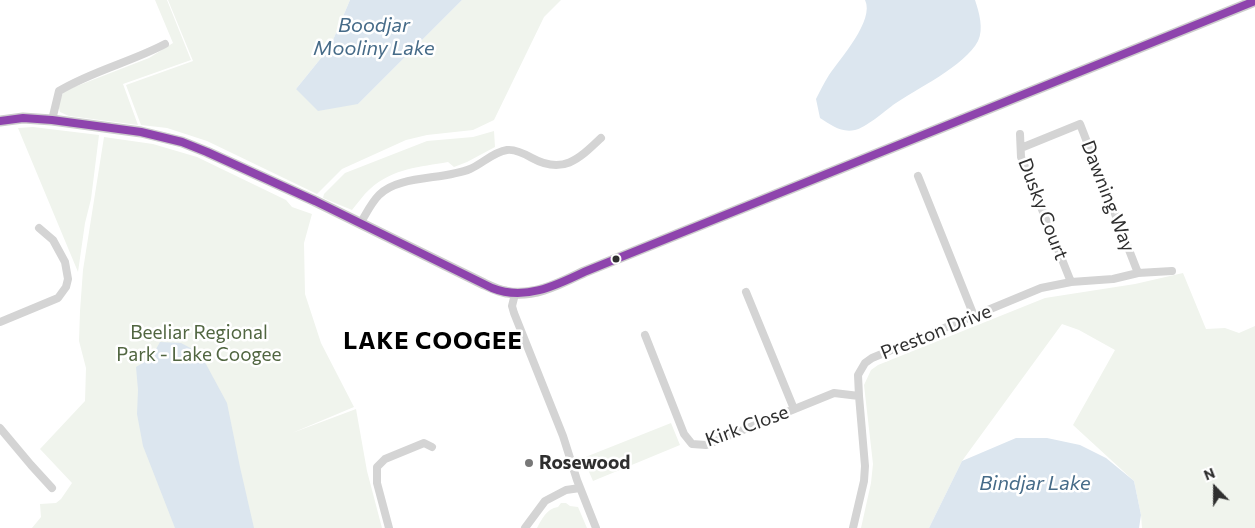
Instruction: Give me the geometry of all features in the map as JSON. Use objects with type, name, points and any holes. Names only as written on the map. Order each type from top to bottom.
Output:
[{"type":"main road","points":[[0,121],[23,118],[52,120],[141,132],[182,142],[208,152],[497,290],[515,294],[530,293],[564,281],[1255,1]]},
{"type":"street","points":[[52,120],[59,91],[72,83],[148,54],[165,44]]},
{"type":"street","name":"Dawning Way","points":[[1021,148],[1080,124],[1138,272]]},
{"type":"street","name":"Dusky Court","points":[[1020,134],[1021,157],[1071,282]]},
{"type":"street","points":[[360,224],[378,196],[388,187],[407,181],[448,175],[470,169],[497,153],[508,150],[522,153],[544,164],[565,165],[584,155],[602,138]]},
{"type":"street","points":[[918,176],[974,316]]},
{"type":"street","points":[[0,322],[58,298],[66,287],[68,279],[65,262],[53,240],[39,228]]},
{"type":"street","name":"Preston Drive","points":[[852,528],[864,481],[865,466],[858,396],[858,375],[865,363],[872,358],[1041,288],[1071,282],[1113,279],[1138,272],[1172,271]]},
{"type":"street","points":[[746,292],[794,409]]},
{"type":"street","points":[[515,294],[512,306],[514,313],[564,436],[580,488],[596,528]]},
{"type":"street","name":"Kirk Close","points":[[644,335],[684,434],[692,444],[706,444],[834,393],[858,396]]},
{"type":"street","points":[[0,428],[52,488]]},
{"type":"street","points":[[389,528],[377,483],[377,468],[385,459],[424,443],[432,447]]},
{"type":"street","points":[[525,528],[545,501],[566,490],[580,488]]},
{"type":"green space","points":[[155,0],[167,0],[191,60],[123,84],[138,125],[69,116],[60,112],[58,104],[64,91],[149,58],[173,43]]},
{"type":"green space","points":[[168,0],[350,0],[330,47],[296,89],[358,104],[462,0],[561,0],[544,17],[494,120],[473,130],[427,135],[406,140],[342,169],[317,194],[207,141],[167,128],[141,125],[126,85],[193,61]]},
{"type":"green space","points":[[33,127],[99,135],[91,199],[85,223],[78,272],[18,128]]},
{"type":"green space","points":[[494,131],[495,147],[454,167],[448,162],[417,167],[397,173],[379,182],[367,191],[352,210],[323,198],[324,194],[345,173],[427,141],[473,137]]},
{"type":"green space","name":"Beeliar Regional Park - Lake Coogee","points":[[104,137],[153,144],[197,157],[286,200],[292,207],[312,214],[304,243],[305,294],[321,343],[354,407],[292,433],[356,409],[367,471],[382,528],[32,528],[41,517],[40,504],[56,503],[72,483],[40,449],[85,401],[86,368],[79,341],[80,311],[83,270]]},
{"type":"green space","points":[[1183,273],[1206,329],[1225,328],[1239,333],[1255,326],[1255,528],[1142,528],[1134,481],[1073,425],[1115,350],[1079,330],[1062,324],[962,461],[929,528],[861,528],[871,483],[873,464],[864,385],[871,370],[878,365],[1045,298],[1135,284]]},
{"type":"green space","points":[[671,423],[680,445],[593,481],[583,458]]},
{"type":"green space","points":[[561,503],[578,507],[587,528],[537,528],[547,512],[558,507]]},
{"type":"water","name":"Boodjar Mooliny Lake","points":[[350,0],[462,0],[358,104],[318,111],[296,89],[330,47]]},
{"type":"water","points":[[865,0],[975,0],[981,31],[978,41],[972,50],[951,68],[864,126],[850,131],[836,128],[820,118],[816,99],[829,75],[848,50],[861,28],[867,8]]},
{"type":"water","points":[[160,342],[181,343],[200,353],[227,403],[254,528],[175,528],[143,446],[137,414],[138,390],[136,367],[151,358]]},
{"type":"water","name":"Bindjar Lake","points":[[1016,438],[1047,438],[1080,445],[1106,458],[1134,481],[1141,515],[1139,528],[929,528],[962,461]]},
{"type":"transit line","points":[[0,121],[23,118],[52,120],[141,132],[182,142],[315,201],[492,288],[504,292],[528,292],[551,287],[1255,1]]},
{"type":"place","name":"Rosewood","points":[[529,463]]},
{"type":"district","name":"LAKE COOGEE","points":[[433,341]]}]
